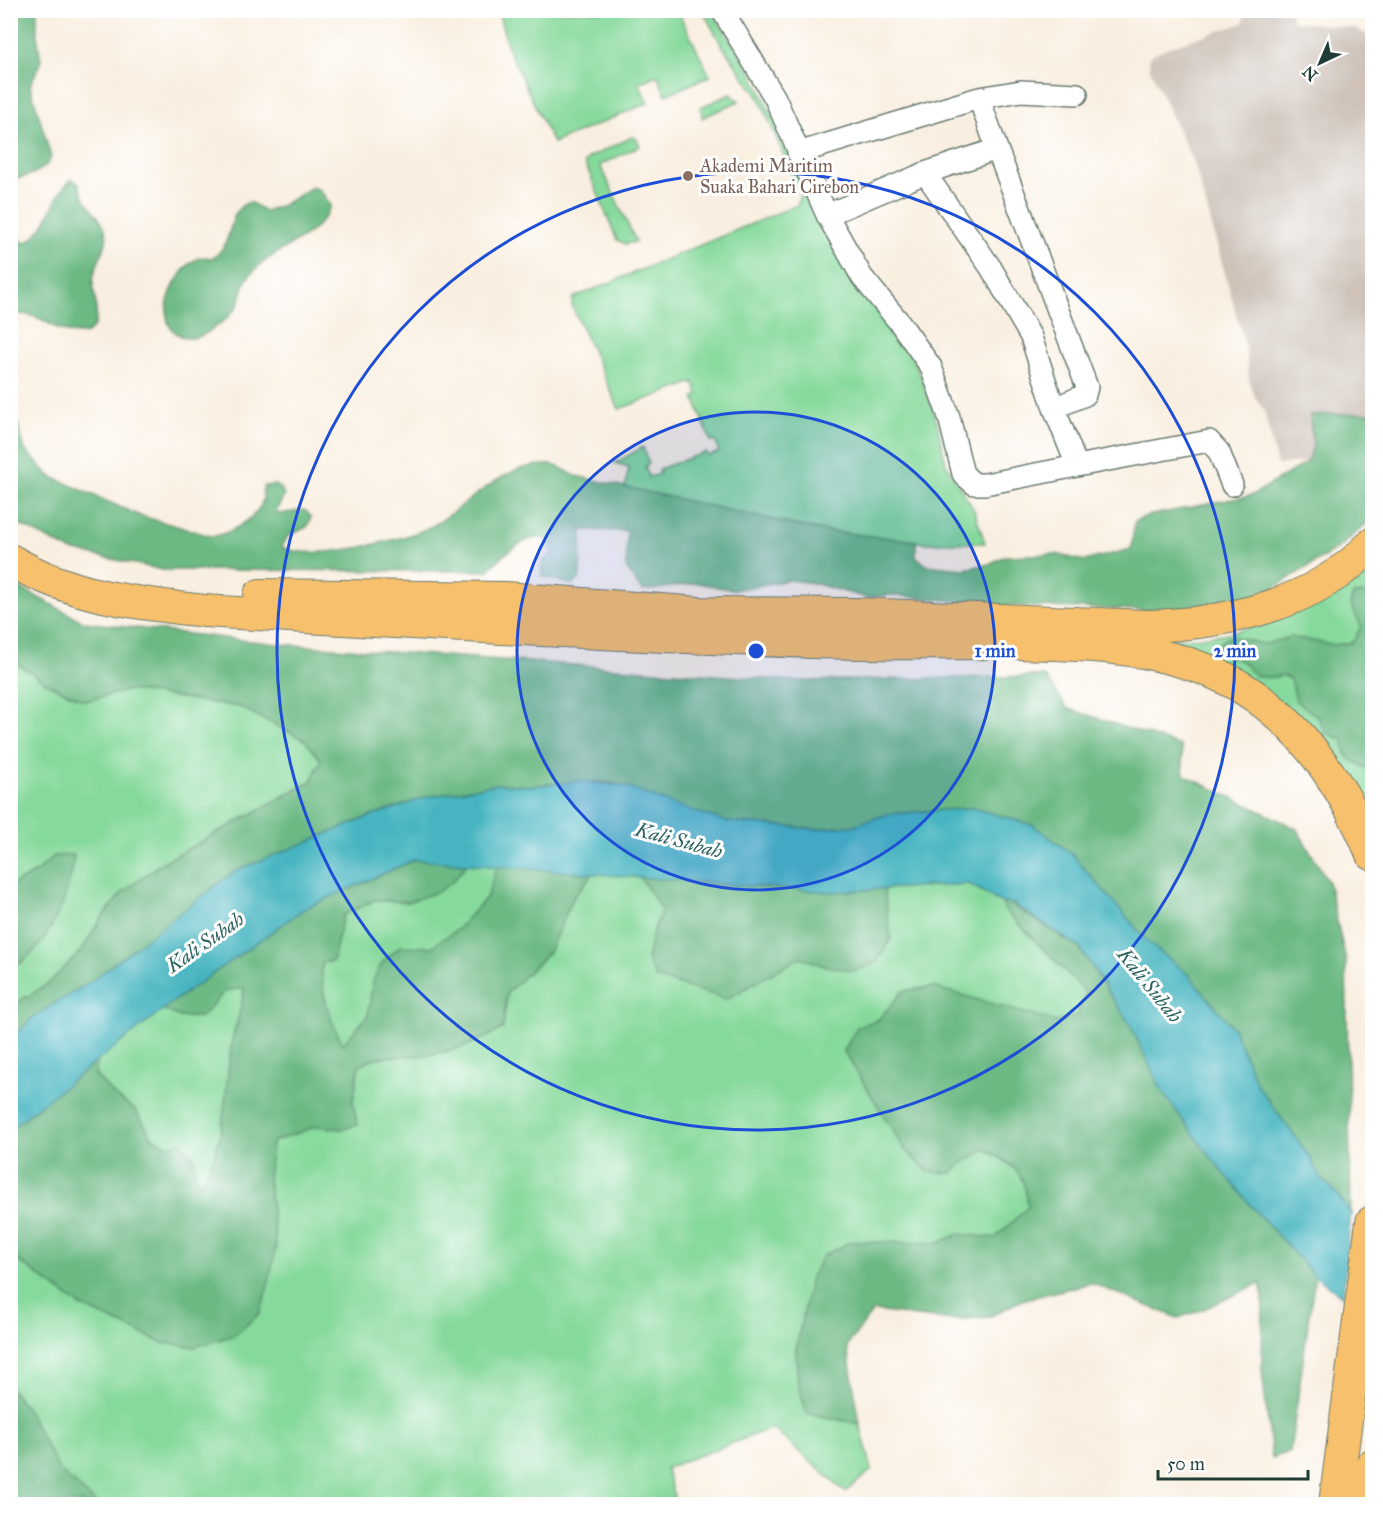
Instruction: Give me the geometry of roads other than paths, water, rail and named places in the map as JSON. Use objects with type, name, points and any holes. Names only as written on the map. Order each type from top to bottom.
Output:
[{"type":"highway","points":[[10,545],[44,564],[79,577],[117,586],[174,593],[506,598],[699,613],[859,614],[1146,626],[1190,625],[1265,608],[1335,574],[1372,544]]},
{"type":"highway","points":[[10,560],[43,579],[81,592],[136,603],[205,611],[816,642],[1078,644],[1153,653],[1218,675],[1246,691],[1300,736],[1336,782],[1372,854]]},
{"type":"highway","points":[[1335,1504],[1372,1222]]},
{"type":"street","points":[[722,10],[775,98],[827,215],[870,291],[900,323],[932,367],[949,417],[958,461],[965,478],[974,484],[985,484],[1209,441],[1219,452],[1232,485]]},
{"type":"street","points":[[798,153],[979,98],[1021,91],[1077,94]]},
{"type":"street","points":[[979,98],[1087,387],[1085,395],[1054,408]]},
{"type":"street","points":[[827,215],[925,173],[997,149]]},
{"type":"street","points":[[925,173],[1012,301],[1031,338],[1054,408],[1077,466]]},
{"type":"water","name":"Kali Subah","points":[[580,781],[625,786],[728,822],[816,829],[851,826],[888,814],[973,808],[1033,825],[1072,854],[1149,943],[1188,974],[1233,1028],[1257,1085],[1310,1157],[1321,1179],[1335,1191],[1351,1213],[1343,1297],[1315,1276],[1208,1154],[1163,1093],[1129,1023],[1080,948],[1012,903],[1002,903],[969,884],[829,892],[414,860],[304,909],[177,999],[11,1128],[11,1040],[34,1016],[90,982],[235,871],[366,818],[427,797],[497,784],[533,786]]},
{"type":"place","name":"Akademi Maritim Suaka Bahari Cirebon","points":[[688,176]]}]
